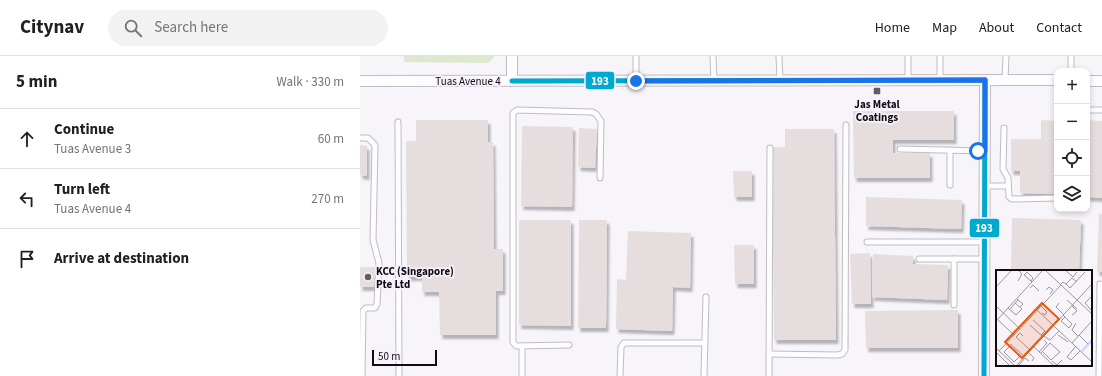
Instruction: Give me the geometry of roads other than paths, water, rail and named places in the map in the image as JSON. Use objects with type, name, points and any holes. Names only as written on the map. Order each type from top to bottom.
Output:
[{"type":"street","points":[[512,56],[512,81]]},
{"type":"street","points":[[984,376],[985,80]]},
{"type":"street","name":"Tuas Avenue 4","points":[[360,81],[1054,80]]},
{"type":"street","points":[[1090,81],[1102,81]]},
{"type":"lane","points":[[636,56],[636,81]]},
{"type":"lane","points":[[713,56],[714,81]]},
{"type":"lane","points":[[780,56],[780,80]]},
{"type":"lane","points":[[908,56],[908,80]]},
{"type":"lane","points":[[940,56],[940,80]]},
{"type":"lane","points":[[1005,80],[1006,56]]},
{"type":"lane","points":[[1071,56],[1072,68]]},
{"type":"lane","points":[[569,345],[516,346],[513,340],[513,113],[517,110],[592,112],[596,114],[601,121],[600,178]]},
{"type":"lane","points":[[1090,110],[1102,110]]},
{"type":"lane","points":[[398,122],[399,376]]},
{"type":"lane","points":[[769,354],[838,355],[842,354],[845,350],[846,125]]},
{"type":"lane","points":[[1004,128],[1003,169],[1008,178],[1008,196],[1012,199],[1054,198]]},
{"type":"lane","points":[[360,138],[368,138],[375,145],[373,240],[379,266],[377,304],[375,308],[366,308],[363,311],[361,336],[362,376]]},
{"type":"lane","points":[[769,376],[770,148]]},
{"type":"lane","points":[[900,149],[985,151]]},
{"type":"lane","points":[[950,150],[950,185]]},
{"type":"lane","points":[[984,186],[1008,186]]},
{"type":"lane","points":[[867,242],[984,242]]},
{"type":"lane","points":[[919,259],[984,259]]},
{"type":"lane","points":[[954,259],[954,305]]},
{"type":"lane","points":[[1099,376],[1101,356],[1100,284]]},
{"type":"lane","points":[[704,376],[706,297]]},
{"type":"lane","points":[[620,376],[621,347],[624,343],[705,343]]},
{"type":"lane","points":[[522,346],[522,376]]},
{"type":"place","name":"Jas Metal Coatings","points":[[877,91]]},
{"type":"place","name":"KCC (Singapore) Pte Ltd","points":[[368,277]]}]
